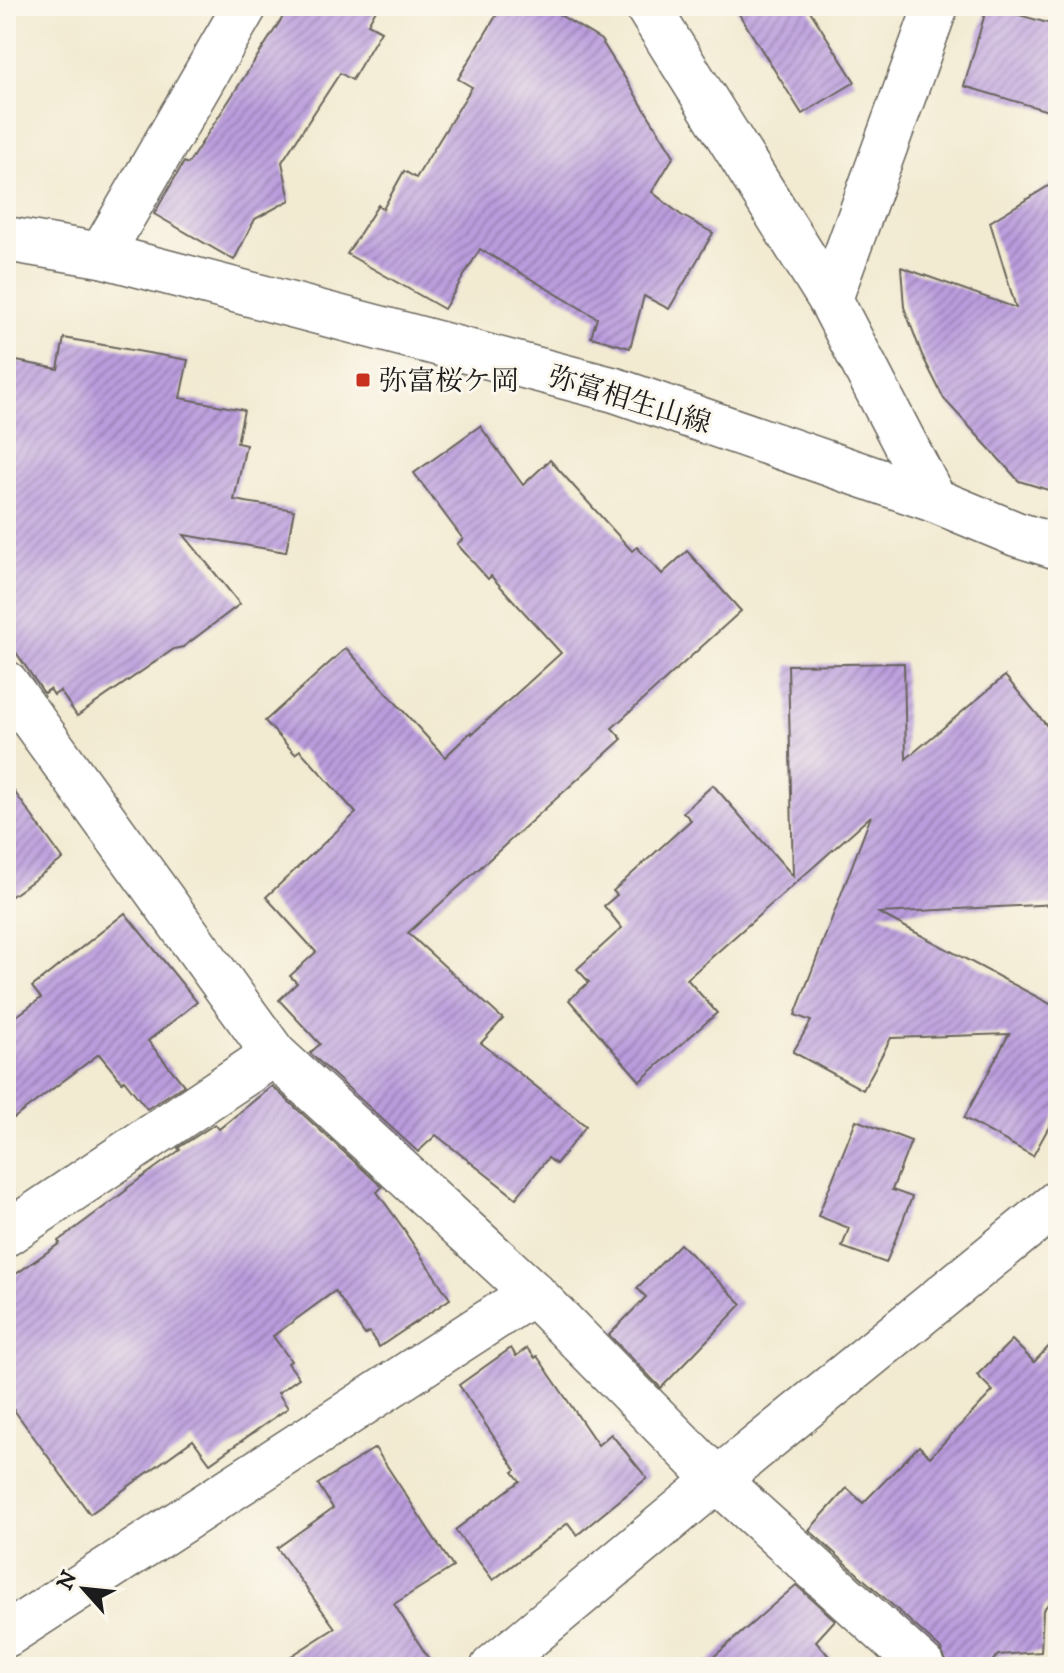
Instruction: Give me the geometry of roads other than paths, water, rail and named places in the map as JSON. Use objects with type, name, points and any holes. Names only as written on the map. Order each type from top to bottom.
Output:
[{"type":"street","points":[[101,255],[245,6]]},
{"type":"street","points":[[647,6],[830,299],[934,500]]},
{"type":"street","points":[[830,299],[936,6]]},
{"type":"street","name":"弥富相生山線","points":[[6,239],[101,255],[615,390],[934,500],[1016,534],[1058,547]]},
{"type":"street","points":[[1016,534],[1058,580]]},
{"type":"street","points":[[6,683],[274,1054],[533,1293],[717,1480],[923,1667]]},
{"type":"street","points":[[6,1234],[274,1054]]},
{"type":"street","points":[[493,1667],[1058,1202]]},
{"type":"street","points":[[6,1635],[533,1293]]},
{"type":"place","name":"弥富桜ケ岡","points":[[363,380]]}]
